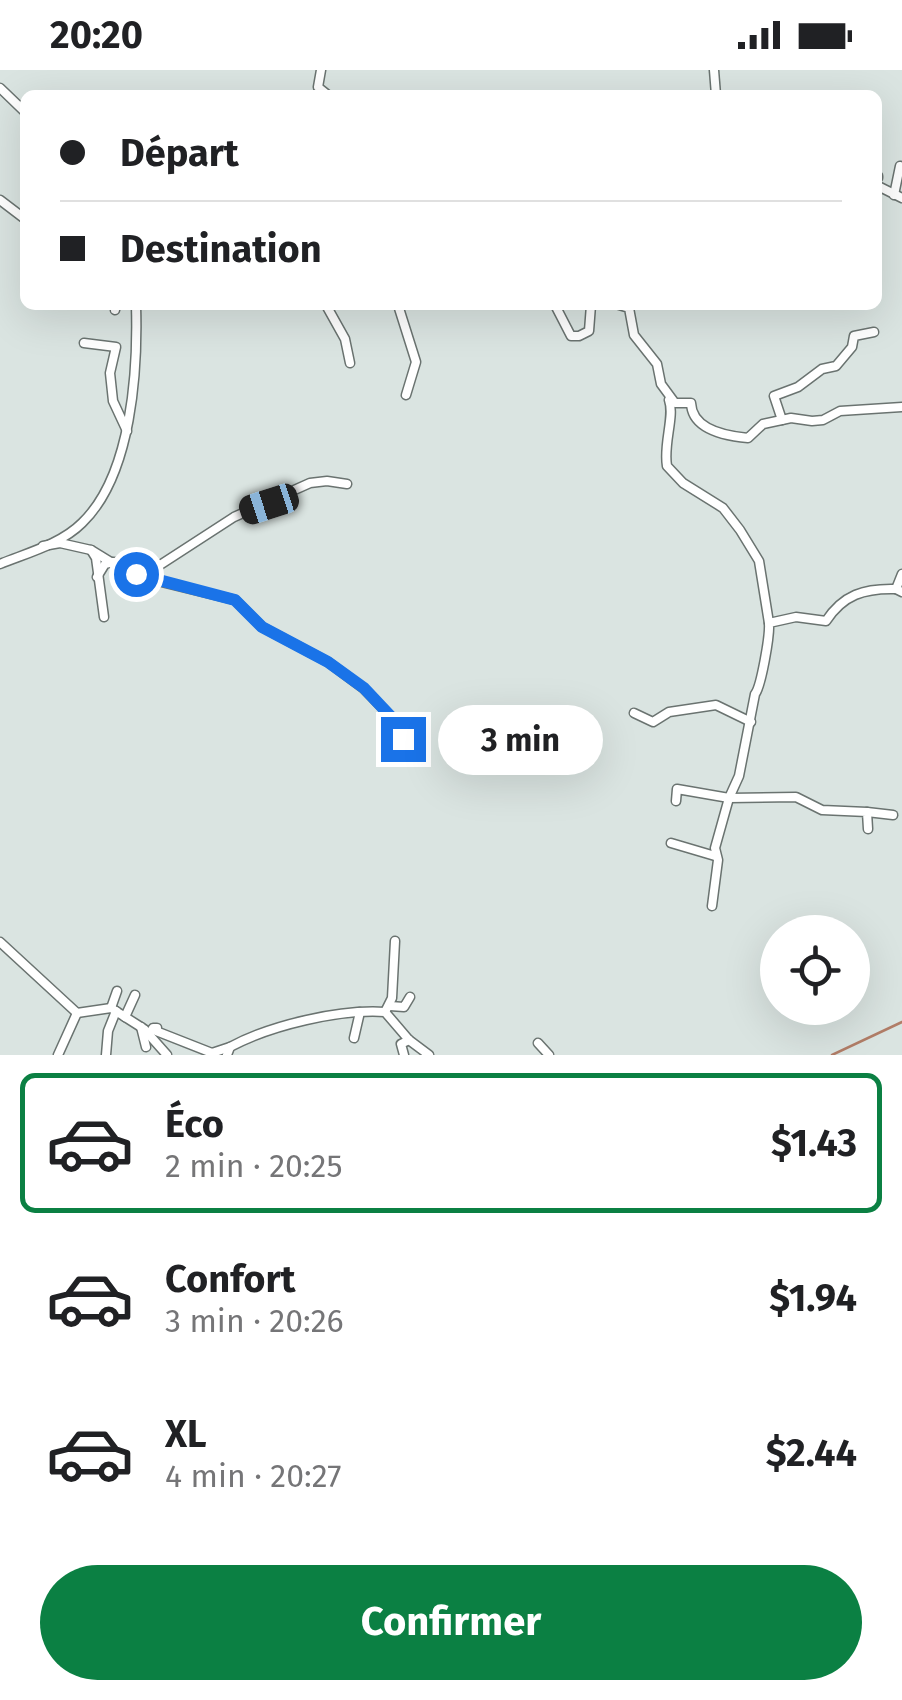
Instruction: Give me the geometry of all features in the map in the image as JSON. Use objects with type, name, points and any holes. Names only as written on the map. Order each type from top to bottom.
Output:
[{"type":"street","points":[[0,88],[20,107]]},
{"type":"street","points":[[898,196],[900,166]]},
{"type":"street","points":[[0,200],[20,215]]},
{"type":"street","points":[[0,564],[68,540],[100,501],[127,431],[137,350],[136,310]]},
{"type":"street","points":[[329,310],[345,339],[350,363]]},
{"type":"street","points":[[400,310],[416,362],[406,395]]},
{"type":"street","points":[[557,310],[570,336],[579,336],[588,331],[590,310]]},
{"type":"street","points":[[629,310],[634,334],[657,364],[668,395],[675,402],[691,403],[693,414],[711,431],[748,438],[763,424],[782,420],[824,420],[840,411],[902,407]]},
{"type":"street","points":[[782,420],[774,396],[798,387],[822,368],[836,366],[852,347],[854,336],[874,332]]},
{"type":"street","points":[[84,343],[116,347],[110,373],[113,401],[127,431]]},
{"type":"street","points":[[668,395],[672,408],[667,424],[667,466],[683,482],[722,508],[740,530],[759,561],[769,623],[768,648],[760,666],[761,686],[755,694],[740,776],[715,856]]},
{"type":"street","points":[[97,577],[105,564],[112,562],[160,565],[234,517],[310,484],[327,480],[346,484]]},
{"type":"street","points":[[68,540],[149,579],[235,600],[262,627],[328,662],[364,688],[396,722],[403,739]]},
{"type":"street","points":[[91,550],[96,558],[104,617]]},
{"type":"street","points":[[769,623],[796,617],[826,621],[833,608],[847,598],[869,590],[899,591],[902,574]]},
{"type":"street","points":[[634,713],[653,722],[670,712],[716,705],[750,722]]},
{"type":"street","points":[[676,801],[677,789],[730,798],[796,797],[822,810],[893,815]]},
{"type":"street","points":[[867,812],[868,829]]},
{"type":"street","points":[[671,843],[718,860],[712,906]]},
{"type":"street","points":[[395,941],[388,1009],[408,1039],[429,1055]]},
{"type":"street","points":[[0,942],[77,1013],[114,1009],[145,1031],[167,1055]]},
{"type":"street","points":[[0,950],[13,953]]},
{"type":"street","points":[[106,1055],[117,991]]},
{"type":"street","points":[[125,1017],[134,994]]},
{"type":"street","points":[[145,1031],[156,1028],[212,1053],[229,1051],[268,1032],[404,1006],[410,997]]},
{"type":"street","points":[[354,1038],[360,1012]]},
{"type":"street","points":[[58,1055],[77,1013]]},
{"type":"street","points":[[404,1055],[401,1044],[416,1030]]},
{"type":"street","points":[[145,1031],[146,1047]]},
{"type":"street","points":[[538,1042],[549,1055]]},
{"type":"waterway","points":[[832,1055],[902,1022]]},
{"type":"route","points":[[136,574],[242,604],[262,627],[328,662],[364,688],[396,722],[403,739]]}]
